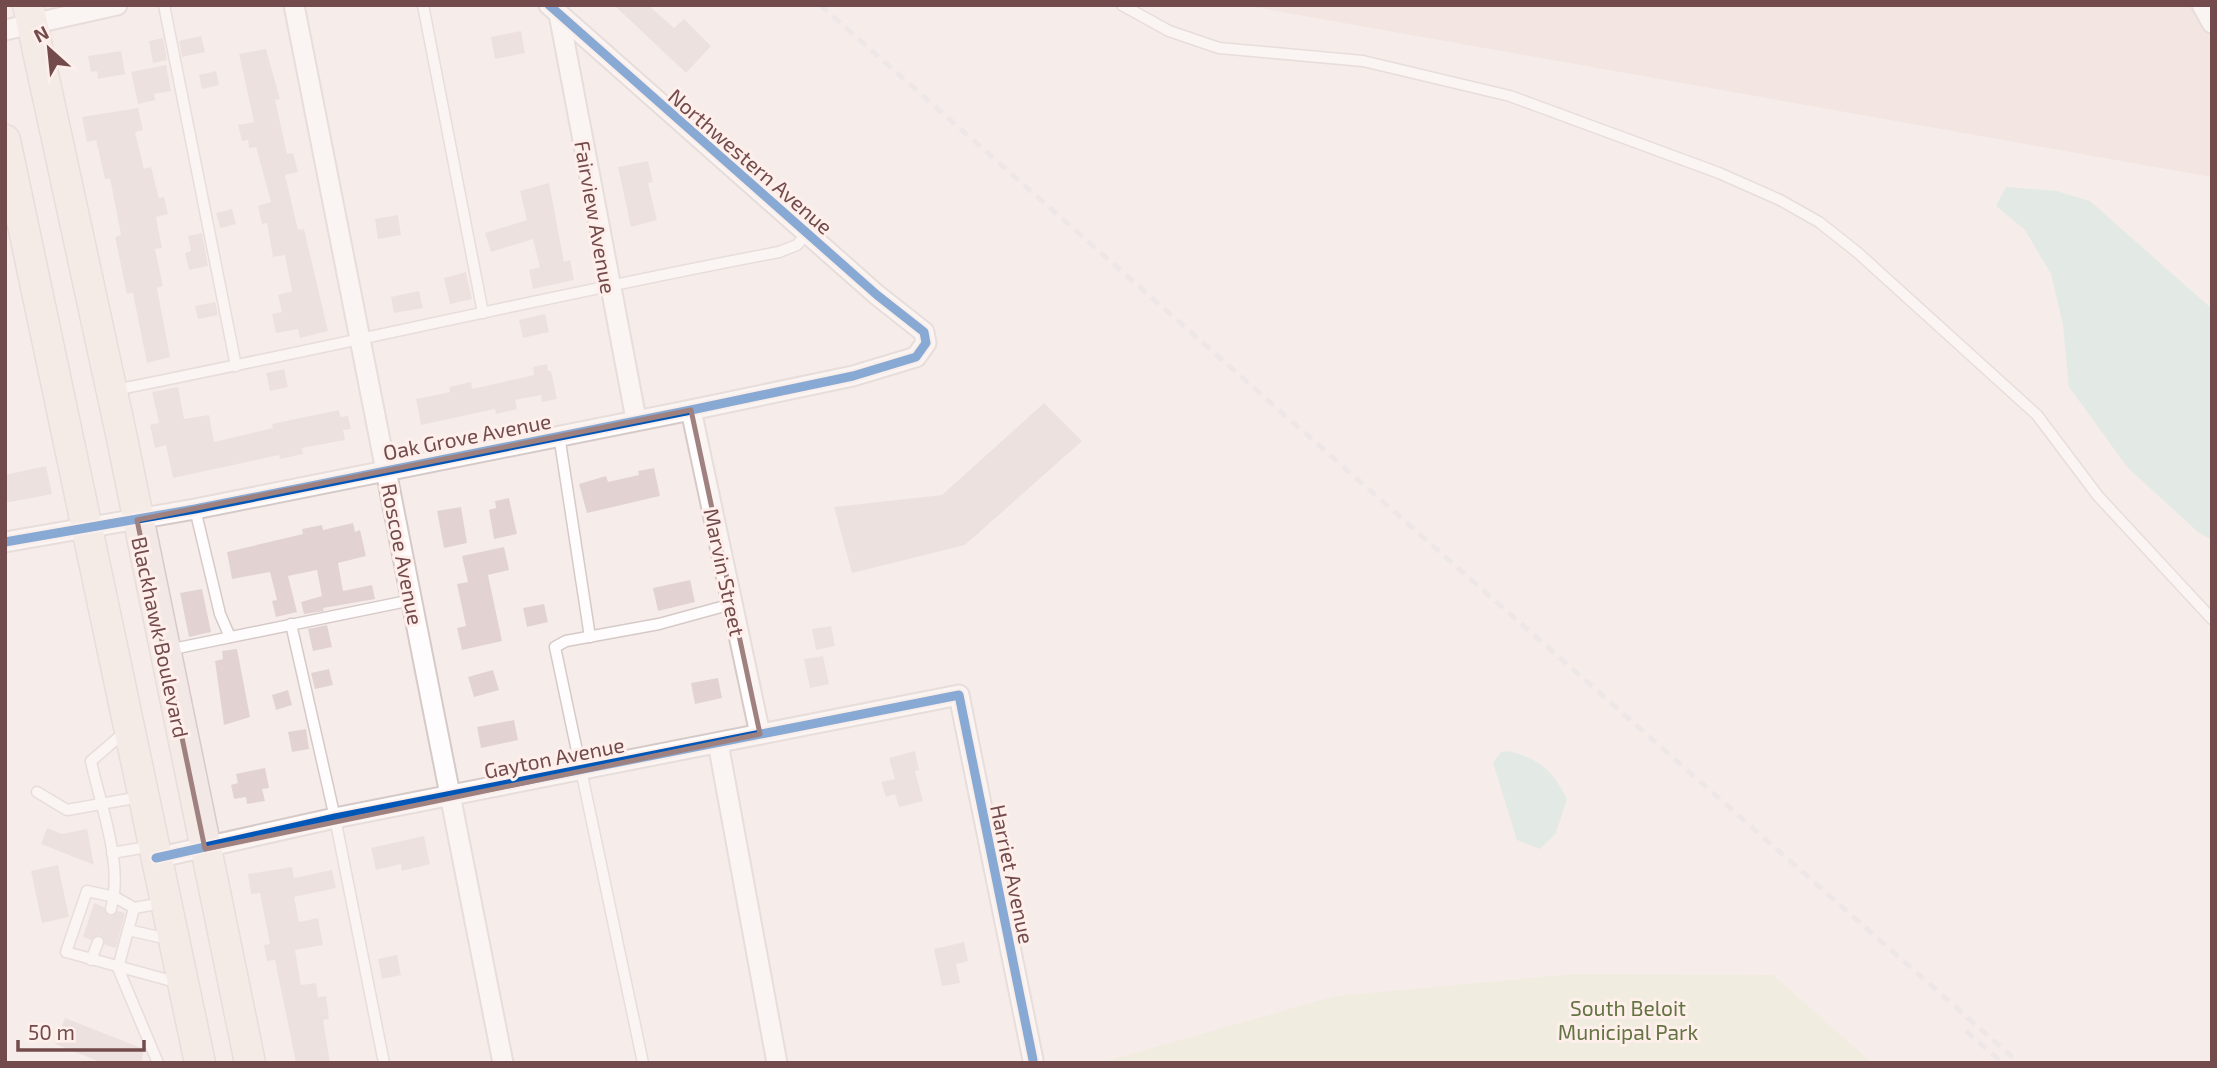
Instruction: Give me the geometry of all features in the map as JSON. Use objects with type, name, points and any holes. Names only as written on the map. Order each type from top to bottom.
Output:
[{"type":"main road","name":"Blackhawk Boulevard","points":[[22,19],[112,390],[250,1063]]},
{"type":"main road","points":[[5,140],[200,1063]]},
{"type":"street","points":[[22,19],[117,5]]},
{"type":"street","name":"Roscoe Avenue","points":[[294,5],[503,1063]]},
{"type":"street","points":[[2202,5],[2212,23]]},
{"type":"street","name":"Northwestern Avenue","points":[[554,10],[807,233],[924,332],[926,343]]},
{"type":"street","name":"Fairview Avenue","points":[[554,10],[636,419]]},
{"type":"street","name":"Oak Grove Avenue","points":[[5,542],[195,509],[853,376],[910,360],[923,351],[926,343]]},
{"type":"street","name":"Marvin Street","points":[[691,410],[760,734]]},
{"type":"street","name":"Gayton Avenue","points":[[155,852],[205,849],[335,818],[959,695]]},
{"type":"street","name":"Harriet Avenue","points":[[959,695],[1034,1060]]},
{"type":"street","points":[[718,743],[777,1063]]},
{"type":"lane","points":[[164,5],[236,366]]},
{"type":"lane","points":[[423,5],[483,313]]},
{"type":"lane","points":[[1122,5],[1169,31],[1219,48],[1363,61],[1510,96],[1719,173],[1780,200],[1819,222],[1857,252],[2037,415],[2098,496],[2212,619]]},
{"type":"lane","points":[[112,390],[362,341],[608,285],[779,252],[797,245],[807,233]]},
{"type":"lane","points":[[559,435],[590,637]]},
{"type":"lane","points":[[195,509],[220,614],[230,637]]},
{"type":"lane","points":[[164,650],[412,600]]},
{"type":"lane","points":[[643,1063],[555,647],[590,637],[659,624],[732,604]]},
{"type":"lane","points":[[291,624],[335,818],[384,1063]]},
{"type":"lane","points":[[111,909],[115,897],[112,853],[91,761],[130,729]]},
{"type":"lane","points":[[37,792],[67,810],[144,796]]},
{"type":"lane","points":[[112,853],[155,852]]},
{"type":"lane","points":[[166,903],[134,908],[115,897],[87,891],[66,952],[183,984]]},
{"type":"lane","points":[[134,908],[118,968],[158,1063]]},
{"type":"lane","points":[[128,930],[174,941]]},
{"type":"lane","points":[[91,960],[97,942]]},
{"type":"highlighted area","points":[[691,410],[760,734],[205,849],[137,520]]},
{"type":"shaded area","points":[[1242,5],[2212,5],[2212,177],[2211,177]]},
{"type":"green space","name":"South Beloit Municipal Park","points":[[1574,974],[1773,975],[1872,1063],[1099,1063],[1335,996]]},
{"type":"water","points":[[2006,187],[2057,191],[2090,201],[2212,309],[2212,540],[2199,533],[2128,468],[2069,387],[2063,325],[2051,274],[2025,230],[1996,206]]},
{"type":"water","points":[[1508,751],[1544,767],[1567,799],[1556,833],[1540,849],[1517,840],[1493,763],[1501,752]]},
{"type":"building","points":[[614,5],[648,5],[674,28],[684,19],[711,46],[686,73]]},
{"type":"building","points":[[521,31],[525,53],[495,59],[491,37]]},
{"type":"building","points":[[201,36],[205,52],[182,57],[179,41]]},
{"type":"building","points":[[163,38],[167,60],[153,63],[149,41]]},
{"type":"building","points":[[266,49],[280,99],[275,100],[287,154],[293,153],[298,172],[285,175],[298,230],[304,229],[328,331],[300,338],[298,329],[276,333],[272,314],[282,312],[278,295],[292,291],[285,255],[273,257],[267,223],[262,224],[258,206],[271,202],[256,147],[249,148],[248,140],[242,141],[238,125],[254,122],[239,54]]},
{"type":"building","points":[[121,51],[125,74],[98,79],[97,71],[91,72],[88,56]]},
{"type":"building","points":[[166,65],[171,91],[154,94],[155,100],[138,104],[131,72]]},
{"type":"building","points":[[216,71],[219,85],[202,89],[199,75]]},
{"type":"building","points":[[138,108],[143,130],[135,132],[144,169],[151,167],[159,198],[164,197],[168,214],[156,217],[162,248],[155,249],[163,286],[157,288],[170,357],[147,363],[133,293],[127,294],[115,237],[121,235],[110,178],[105,179],[96,140],[87,142],[82,117]]},
{"type":"building","points":[[648,161],[653,182],[648,183],[657,220],[631,227],[618,167]]},
{"type":"building","points":[[549,183],[564,262],[570,260],[574,280],[533,289],[529,270],[540,267],[533,239],[491,252],[485,233],[527,220],[520,191]]},
{"type":"building","points":[[232,209],[236,224],[220,228],[216,213]]},
{"type":"building","points":[[398,215],[401,235],[378,239],[375,219]]},
{"type":"building","points":[[202,233],[208,266],[189,270],[185,253],[191,251],[188,236]]},
{"type":"building","points":[[466,272],[472,299],[450,304],[444,278]]},
{"type":"building","points":[[419,291],[423,308],[394,313],[391,297]]},
{"type":"building","points":[[215,302],[218,315],[198,319],[195,306]]},
{"type":"building","points":[[545,314],[549,332],[523,338],[519,320]]},
{"type":"building","points":[[547,364],[557,399],[542,402],[541,395],[515,400],[517,409],[496,414],[495,409],[421,425],[416,399],[450,392],[449,387],[471,382],[472,389],[534,375],[533,367]]},
{"type":"building","points":[[284,369],[288,387],[270,391],[266,373]]},
{"type":"building","points":[[178,387],[184,419],[209,415],[214,442],[273,428],[272,424],[339,410],[340,417],[348,416],[351,429],[343,430],[345,440],[302,448],[303,454],[280,459],[279,455],[173,478],[166,445],[155,448],[150,425],[159,423],[152,392]]},
{"type":"building","points":[[1044,403],[1082,441],[965,545],[852,573],[834,507],[942,495]]},
{"type":"building","points":[[46,466],[52,494],[5,503],[5,475]]},
{"type":"building","points":[[654,468],[660,496],[587,513],[579,484],[606,476],[608,482],[639,475],[638,471]]},
{"type":"building","points":[[509,498],[517,534],[494,539],[489,510],[496,508],[495,501]]},
{"type":"building","points":[[461,507],[467,543],[444,548],[437,511]]},
{"type":"building","points":[[353,523],[355,532],[360,530],[366,556],[338,563],[343,591],[372,585],[375,599],[304,614],[301,602],[322,596],[317,570],[288,576],[297,612],[276,617],[272,601],[277,600],[270,572],[232,579],[227,552],[303,534],[302,529],[322,525],[323,530]]},
{"type":"building","points":[[504,547],[509,570],[488,575],[502,641],[462,650],[457,628],[466,626],[457,584],[468,582],[462,556]]},
{"type":"building","points":[[690,580],[695,602],[658,611],[653,588]]},
{"type":"building","points":[[202,589],[211,632],[189,637],[180,593]]},
{"type":"building","points":[[544,604],[548,622],[527,627],[523,608]]},
{"type":"building","points":[[327,625],[332,647],[313,651],[308,629]]},
{"type":"building","points":[[831,626],[835,646],[816,650],[812,629]]},
{"type":"building","points":[[237,649],[250,717],[224,725],[215,661],[223,659],[222,651]]},
{"type":"building","points":[[823,656],[829,684],[810,688],[804,659]]},
{"type":"building","points":[[329,669],[333,685],[315,689],[311,673]]},
{"type":"building","points":[[493,670],[499,690],[474,697],[468,677]]},
{"type":"building","points":[[718,678],[722,698],[695,704],[691,683]]},
{"type":"building","points":[[288,690],[292,705],[276,710],[272,695]]},
{"type":"building","points":[[514,720],[518,740],[481,748],[477,727]]},
{"type":"building","points":[[306,729],[309,749],[292,752],[288,732]]},
{"type":"building","points":[[915,751],[919,770],[915,771],[923,801],[899,807],[895,794],[886,797],[881,782],[895,779],[889,758]]},
{"type":"building","points":[[265,768],[269,788],[262,789],[265,801],[247,804],[246,797],[234,799],[231,785],[238,783],[236,774]]},
{"type":"building","points":[[47,828],[62,834],[87,829],[94,865],[41,844]]},
{"type":"building","points":[[424,836],[430,864],[402,871],[401,864],[376,870],[371,848]]},
{"type":"building","points":[[58,865],[69,917],[42,923],[31,871]]},
{"type":"building","points":[[292,867],[294,878],[332,870],[336,888],[294,897],[299,922],[318,918],[323,945],[295,950],[301,985],[316,983],[318,997],[326,996],[329,1019],[323,1020],[330,1063],[296,1063],[275,960],[267,961],[264,945],[270,944],[260,893],[251,894],[248,874]]},
{"type":"building","points":[[94,903],[104,907],[109,916],[118,911],[125,913],[116,948],[105,945],[100,935],[91,940],[83,937]]},
{"type":"building","points":[[964,942],[968,961],[956,964],[960,983],[942,986],[934,949]]},
{"type":"building","points":[[397,955],[401,975],[382,979],[378,959]]},
{"type":"building","points":[[65,1018],[144,1049],[141,1063],[103,1063],[55,1044]]},
{"type":"railway","points":[[820,5],[2019,1063]]},
{"type":"railway","points":[[1966,1031],[2003,1063]]},
{"type":"cycle path","points":[[5,542],[195,509],[691,410],[853,376],[916,357],[926,343],[924,332],[877,295],[549,5]]},
{"type":"cycle path","points":[[156,858],[335,818],[959,695],[1033,1060]]}]
